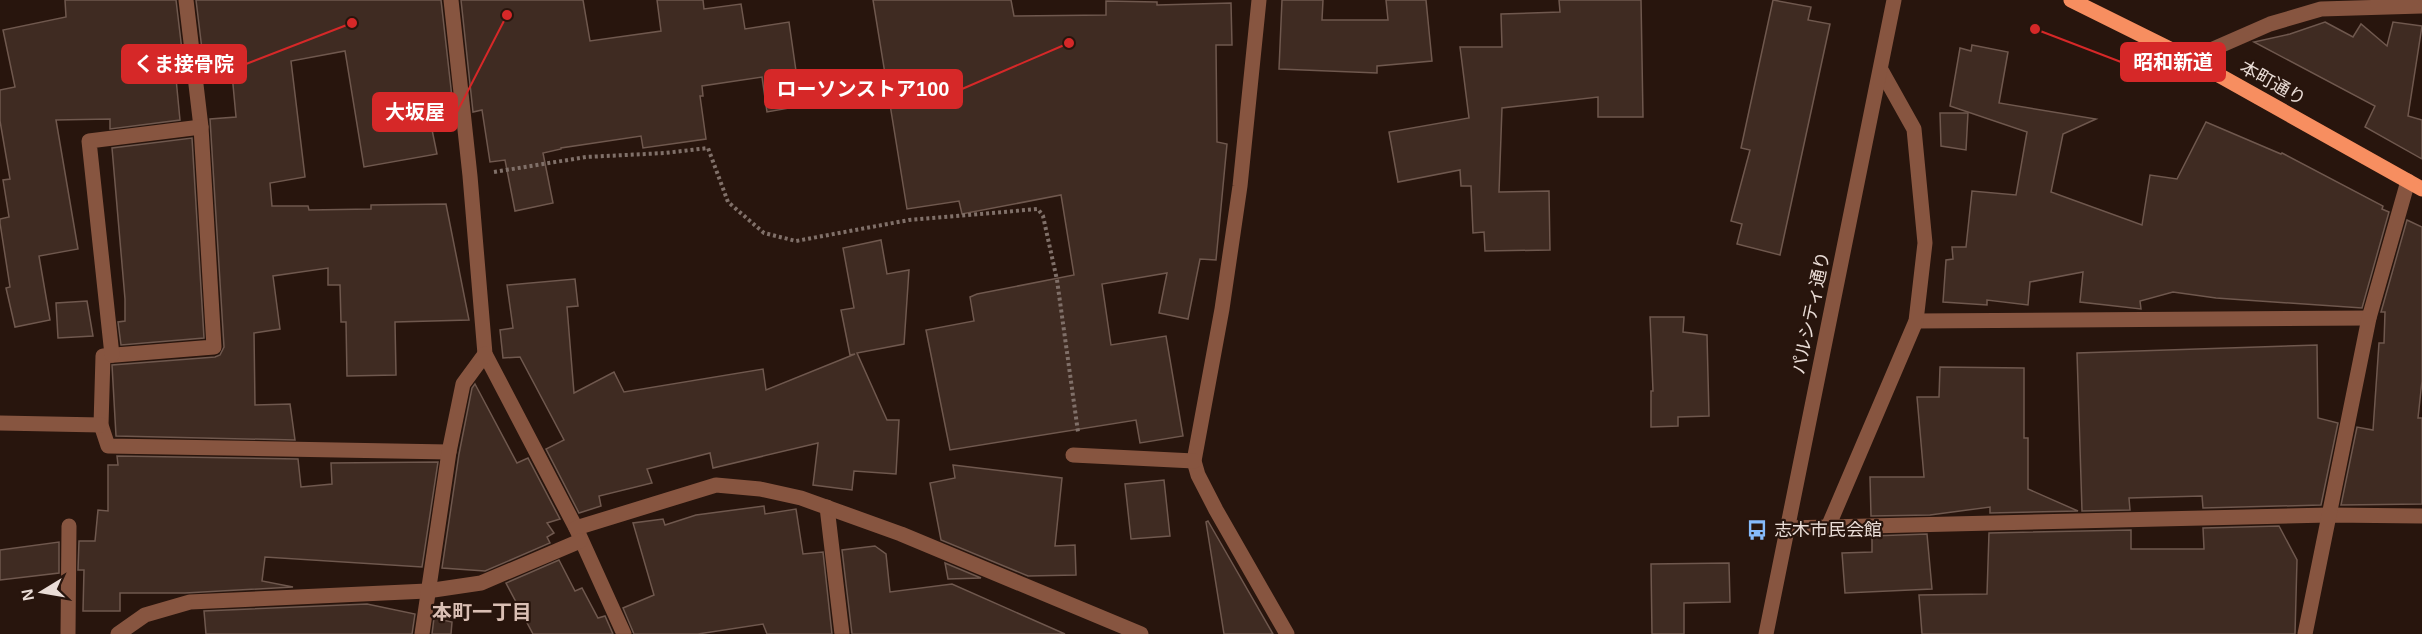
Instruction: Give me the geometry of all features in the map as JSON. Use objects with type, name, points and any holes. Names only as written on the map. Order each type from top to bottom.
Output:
[{"type":"main road","name":"本町通り","points":[[2071,0],[2190,59],[2415,185]]},
{"type":"street","points":[[186,0],[201,127],[214,347],[103,356],[101,425],[108,446],[449,452]]},
{"type":"street","points":[[451,0],[470,176],[485,354],[578,534],[624,634]]},
{"type":"street","points":[[1259,0],[1240,186],[1222,309],[1194,461],[1198,476],[1216,510],[1287,634]]},
{"type":"street","name":"パルシティ通り","points":[[1766,634],[1894,0]]},
{"type":"street","points":[[2190,59],[2270,24],[2320,9],[2422,6]]},
{"type":"street","points":[[1828,527],[1916,321],[1925,243],[1914,129],[1881,70]]},
{"type":"street","points":[[112,355],[89,141],[201,127]]},
{"type":"street","points":[[2305,634],[2368,318],[2415,185]]},
{"type":"street","points":[[1916,321],[2368,318]]},
{"type":"street","points":[[422,634],[449,452],[463,384],[485,354]]},
{"type":"street","points":[[0,423],[101,425]]},
{"type":"street","points":[[1077,455],[1194,461]]},
{"type":"street","points":[[118,634],[145,615],[190,602],[427,591],[481,583],[578,534],[716,485],[760,489],[801,498],[827,507],[901,534],[1141,634]]},
{"type":"street","points":[[827,507],[842,634]]},
{"type":"street","points":[[1786,528],[2329,515],[2422,516]]},
{"type":"street","points":[[68,634],[69,526]]},
{"type":"path","points":[[470,176],[586,157],[708,148],[728,202],[764,233],[795,242],[909,220],[1038,209],[1043,216],[1057,280],[1077,455]]},
{"type":"building","points":[[65,0],[176,0],[184,67],[175,68],[180,120],[110,129],[110,119],[56,120],[78,249],[39,256],[50,320],[15,327],[6,288],[10,287],[0,223],[0,219],[9,217],[3,180],[10,179],[0,121],[0,90],[15,87],[3,30],[66,17]]},
{"type":"building","points":[[196,0],[441,0],[454,115],[430,120],[437,154],[364,167],[345,51],[291,61],[305,177],[270,183],[272,206],[308,206],[309,210],[371,209],[371,205],[446,204],[469,320],[395,322],[396,375],[347,376],[346,322],[341,322],[340,285],[328,285],[328,268],[273,276],[280,329],[254,333],[255,405],[290,404],[295,440],[116,436],[112,365],[215,357],[220,355],[224,347],[210,119],[236,117],[231,63],[204,66]]},
{"type":"building","points":[[461,0],[583,0],[590,41],[661,31],[657,0],[703,0],[704,9],[741,4],[745,29],[789,22],[801,106],[767,112],[762,77],[702,86],[703,96],[700,96],[706,139],[643,148],[641,136],[561,148],[543,153],[553,203],[515,211],[505,160],[490,162],[482,110],[473,112]]},
{"type":"building","points":[[873,0],[1011,0],[1014,16],[1106,15],[1106,1],[1157,2],[1157,5],[1231,3],[1232,45],[1216,45],[1217,142],[1227,144],[1216,260],[1200,259],[1188,319],[1159,313],[1167,273],[1102,284],[1111,345],[1166,336],[1183,436],[1140,443],[1136,420],[950,450],[926,330],[974,321],[970,297],[977,294],[1074,275],[1061,195],[962,214],[959,201],[907,209]]},
{"type":"building","points":[[1282,0],[1323,0],[1322,20],[1388,20],[1386,0],[1426,0],[1432,61],[1377,66],[1377,73],[1279,69]]},
{"type":"building","points":[[1559,0],[1641,0],[1643,117],[1598,117],[1598,97],[1502,108],[1499,192],[1549,191],[1550,250],[1485,251],[1484,232],[1473,233],[1471,186],[1461,186],[1460,170],[1398,182],[1389,132],[1469,118],[1460,47],[1502,47],[1501,14],[1560,12]]},
{"type":"building","points":[[1773,0],[1811,7],[1808,20],[1830,24],[1780,255],[1737,244],[1742,224],[1731,221],[1750,150],[1741,148]]},
{"type":"building","points":[[2325,22],[2353,37],[2361,24],[2387,46],[2393,22],[2422,26],[2408,116],[2422,120],[2422,159],[2365,127],[2375,106],[2254,42],[2290,34]]},
{"type":"building","points":[[1972,45],[2008,52],[1999,103],[2096,119],[2063,134],[2051,192],[2142,225],[2150,175],[2177,179],[2206,122],[2282,153],[2383,206],[2382,209],[2389,212],[2362,308],[2216,298],[2173,292],[2140,301],[2141,309],[2080,302],[2083,272],[2030,282],[2028,305],[1987,300],[1987,305],[1943,302],[1946,260],[1953,259],[1952,247],[1966,247],[1972,191],[2016,195],[2027,132],[1950,106],[1960,48],[1971,51]]},
{"type":"building","points":[[1940,113],[1968,113],[1966,150],[1941,146]]},
{"type":"building","points":[[192,138],[204,338],[121,345],[118,322],[125,321],[125,299],[112,148]]},
{"type":"building","points":[[2407,220],[2422,227],[2422,381],[2418,418],[2422,418],[2422,504],[2341,505],[2357,427],[2373,430],[2379,343],[2384,343],[2385,312],[2381,312]]},
{"type":"building","points":[[881,240],[887,274],[909,270],[904,344],[857,353],[887,420],[899,420],[896,474],[854,471],[852,490],[813,485],[818,443],[713,468],[710,453],[647,469],[652,483],[599,496],[601,506],[579,513],[546,449],[564,440],[520,357],[503,358],[500,330],[513,328],[507,285],[575,279],[578,306],[567,307],[574,393],[614,372],[624,392],[763,369],[766,390],[855,354],[850,355],[841,310],[854,308],[843,248]]},
{"type":"building","points":[[87,301],[93,336],[58,338],[56,303]]},
{"type":"building","points":[[1650,317],[1684,317],[1683,332],[1707,335],[1709,416],[1678,417],[1678,426],[1651,427],[1651,391],[1653,391]]},
{"type":"building","points":[[2317,345],[2318,418],[2338,423],[2321,505],[2203,508],[2202,496],[2129,498],[2130,510],[2082,511],[2077,353]]},
{"type":"building","points":[[1940,367],[2024,368],[2024,438],[2028,438],[2028,489],[2078,511],[1990,513],[1990,507],[1930,515],[1871,516],[1870,477],[1924,477],[1917,397],[1939,397]]},
{"type":"building","points":[[475,384],[517,463],[528,458],[560,519],[547,523],[554,533],[547,537],[550,543],[485,571],[442,568],[459,454],[472,388]]},
{"type":"building","points":[[117,456],[298,459],[301,487],[332,484],[331,463],[438,462],[422,567],[265,557],[262,581],[293,587],[185,593],[120,593],[120,611],[83,611],[84,570],[78,570],[79,541],[95,541],[98,510],[108,511],[108,465],[118,465]]},
{"type":"building","points":[[953,465],[1062,478],[1055,546],[1075,545],[1076,575],[1028,576],[941,540],[930,483],[955,478]]},
{"type":"building","points":[[1164,480],[1170,536],[1131,539],[1125,484]]},
{"type":"building","points":[[764,506],[765,514],[796,509],[803,554],[823,552],[832,634],[767,634],[763,624],[698,634],[634,634],[623,608],[654,595],[633,523],[663,519],[665,525],[696,515]]},
{"type":"building","points":[[1208,521],[1273,634],[1224,634],[1206,522]]},
{"type":"building","points":[[2279,526],[2297,560],[2295,634],[1922,634],[1919,595],[1987,594],[1989,533],[2131,530],[2131,549],[2204,549],[2203,528]]},
{"type":"building","points":[[1927,534],[1932,589],[1845,593],[1842,553],[1872,552],[1872,536]]},
{"type":"building","points":[[59,542],[59,573],[0,580],[0,550]]},
{"type":"building","points":[[875,546],[886,554],[890,592],[952,584],[1065,634],[852,634],[842,550]]},
{"type":"building","points":[[559,560],[575,591],[582,588],[598,618],[605,616],[613,634],[533,634],[506,583]]},
{"type":"building","points":[[945,563],[981,578],[948,579]]},
{"type":"building","points":[[1729,563],[1730,602],[1684,603],[1684,634],[1652,634],[1651,564]]},
{"type":"building","points":[[367,604],[415,614],[412,634],[206,634],[204,611]]},
{"type":"building","points":[[434,618],[452,622],[451,634],[432,634]]},
{"type":"place","name":"大坂屋","points":[[507,15]]},
{"type":"place","name":"くま接骨院","points":[[352,23]]},
{"type":"place","name":"昭和新道","points":[[2035,29]]},
{"type":"place","name":"ローソンストア100","points":[[1069,43]]},
{"type":"place","name":"志木市民会館","points":[[1757,530]]},
{"type":"district","name":"本町一丁目","points":[[482,612]]}]
